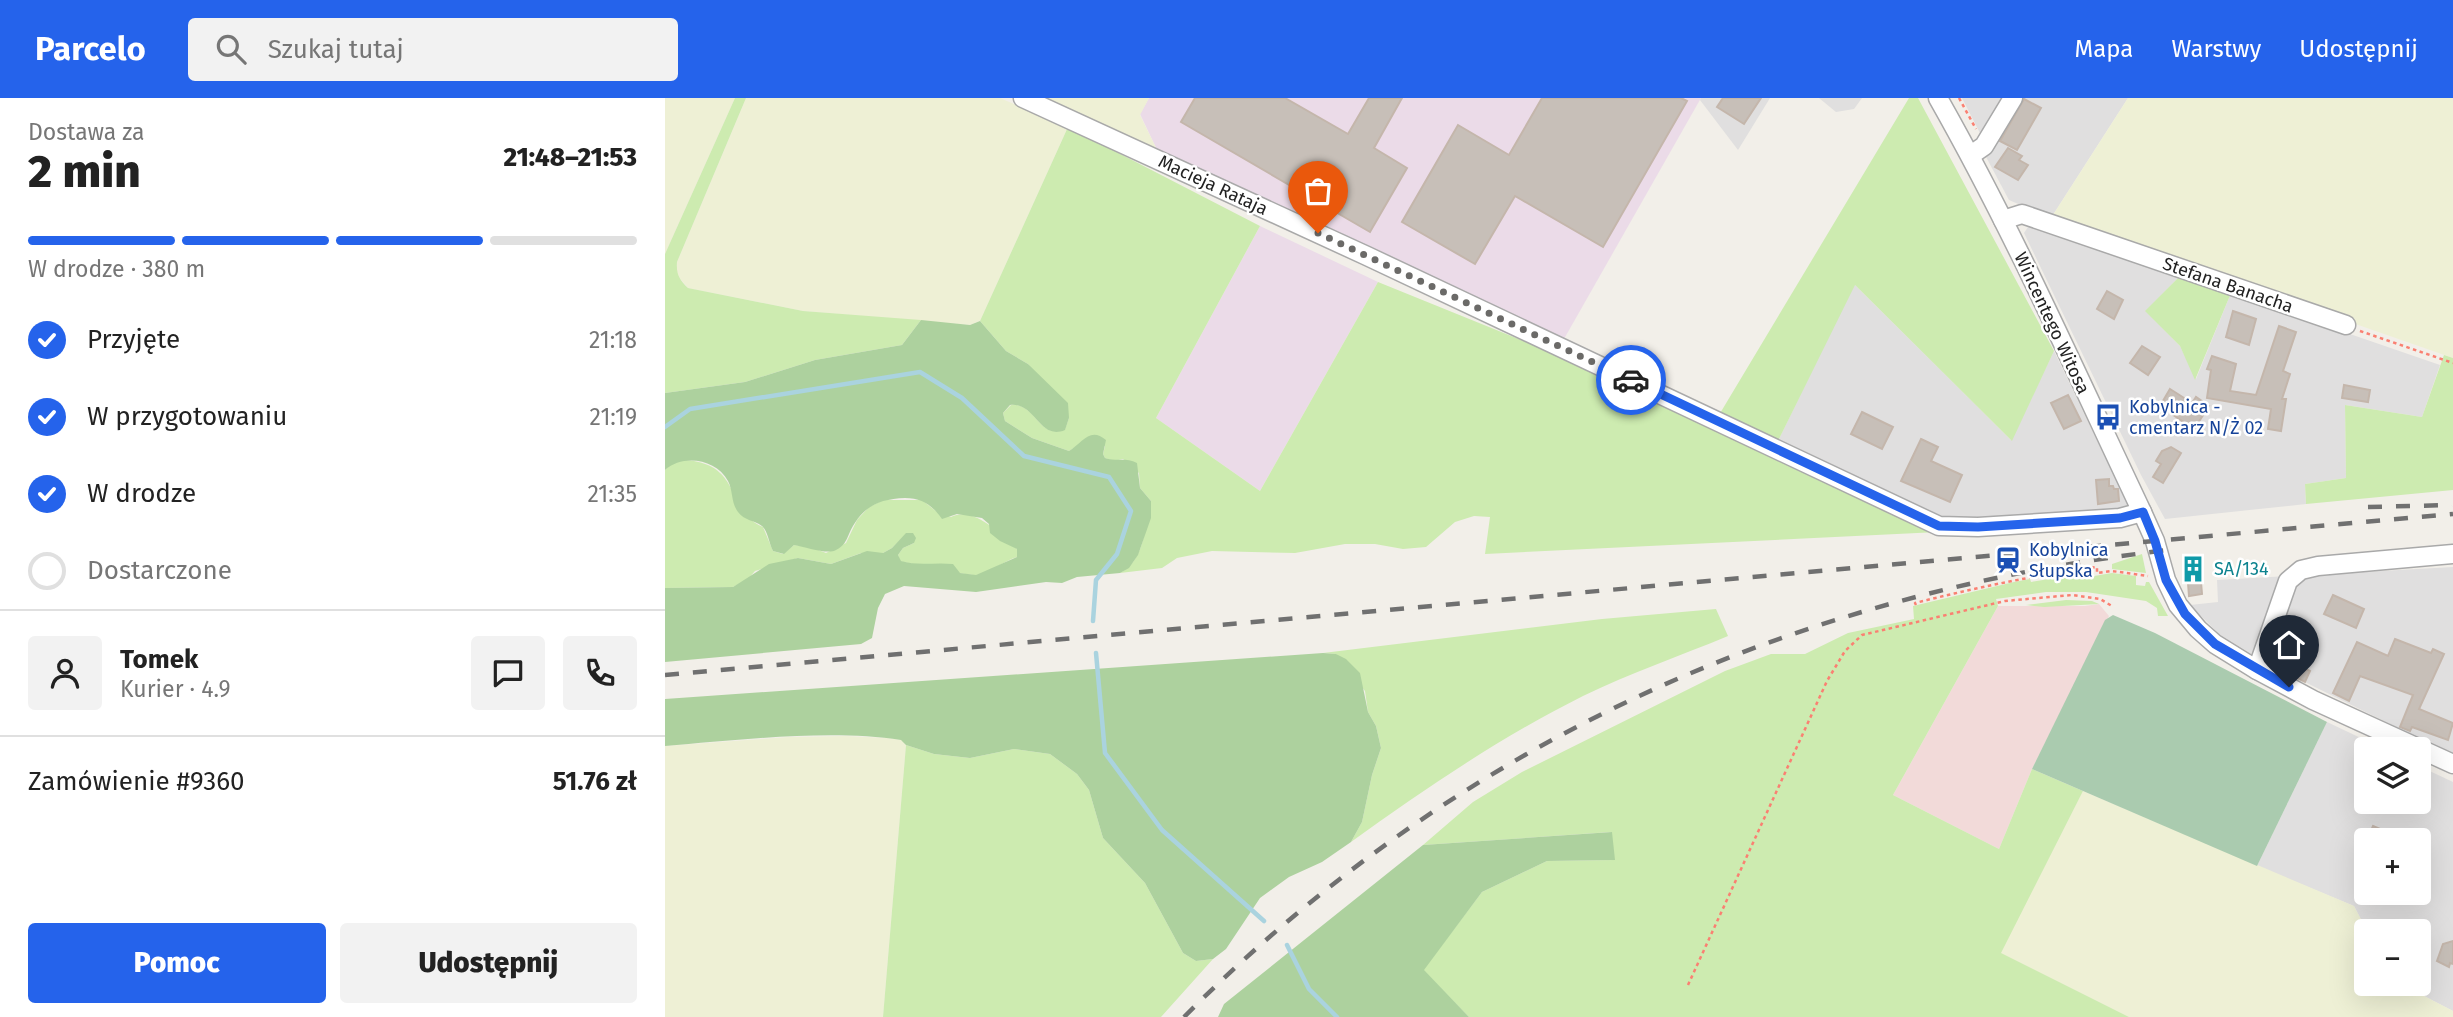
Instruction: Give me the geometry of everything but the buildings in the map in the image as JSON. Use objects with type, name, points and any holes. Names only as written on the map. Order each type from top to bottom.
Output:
[{"type":"street","name":"Macieja Rataja","points":[[1023,98],[1392,267],[1939,526],[1978,527],[2120,518],[2143,512]]},
{"type":"street","name":"Wincentego Witosa","points":[[1938,98],[1971,155],[2143,512],[2166,580],[2178,605],[2215,644],[2257,670],[2336,711],[2453,764]]},
{"type":"street","points":[[1971,155],[1985,146],[2013,98]]},
{"type":"street","name":"Stefana Banacha","points":[[2003,220],[2022,214],[2346,325]]},
{"type":"street","points":[[2257,670],[2288,581],[2301,570],[2318,566],[2453,554]]},
{"type":"path","points":[[2346,325],[2453,363]]},
{"type":"path","points":[[1916,605],[1915,603],[1974,589],[2097,566],[2098,573],[2112,571],[2148,576]]},
{"type":"path","points":[[1688,985],[1827,681],[1846,651],[1862,635],[2005,601],[2072,595],[2100,598],[2112,606]]},
{"type":"shaded area","points":[[1149,98],[1701,98],[1564,339],[1159,154],[1140,114]]},
{"type":"shaded area","points":[[1701,98],[1770,98],[1738,150]]},
{"type":"shaded area","points":[[1819,98],[1862,98],[1854,109],[1836,112]]},
{"type":"shaded area","points":[[1962,98],[2004,98],[1982,137]]},
{"type":"shaded area","points":[[2017,98],[2128,98],[2051,218],[2009,200],[1985,155]]},
{"type":"shaded area","points":[[2030,224],[2180,276],[2146,311],[2180,346],[2196,379],[2231,293],[2440,365],[2422,417],[2345,405],[2346,478],[2305,484],[2306,504],[2165,519],[2024,233]]},
{"type":"shaded area","points":[[1260,226],[1378,282],[1260,491],[1156,418]]},
{"type":"shaded area","points":[[1854,284],[2011,440],[2054,351],[2129,507],[2127,511],[1947,520],[1777,443]]},
{"type":"shaded area","points":[[2453,567],[2453,755],[2431,744],[2431,737],[2416,737],[2268,664],[2219,634],[2190,605],[2218,602],[2217,580]]},
{"type":"shaded area","points":[[2099,604],[2109,616],[2032,769],[1999,849],[1893,795],[1998,606]]},
{"type":"shaded area","points":[[2327,722],[2359,737],[2354,737],[2354,814],[2431,814],[2431,772],[2453,782],[2453,1011],[2424,996],[2431,996],[2431,919],[2361,919],[2354,906],[2257,866]]},
{"type":"green space","points":[[665,98],[735,98],[665,254]]},
{"type":"green space","points":[[735,98],[746,98],[677,262],[678,274],[688,288],[803,311],[921,320],[902,345],[815,360],[745,382],[665,393],[665,254]]},
{"type":"green space","points":[[746,98],[1000,98],[1068,127],[980,321],[970,325],[803,311],[688,288],[676,274],[677,262]]},
{"type":"green space","points":[[1033,98],[1149,98],[1140,115],[1159,154]]},
{"type":"green space","points":[[1909,98],[1918,98],[2054,351],[2012,441],[1855,285],[1777,443],[1719,415]]},
{"type":"green space","points":[[2128,98],[2453,98],[2453,358],[2051,218]]},
{"type":"green space","points":[[1068,127],[1260,226],[1156,418],[1260,491],[1378,282],[1580,364],[1938,532],[1485,554],[1490,517],[1474,516],[1455,522],[1426,547],[1403,549],[1375,544],[1345,544],[1295,553],[1212,551],[1177,558],[1162,568],[1120,573],[1135,560],[1139,551],[1151,501],[1140,488],[1139,473],[1123,459],[1114,461],[1105,458],[1105,446],[1077,446],[1069,451],[1032,438],[1005,421],[1003,413],[1011,405],[1026,409],[1049,430],[1065,429],[1069,418],[1028,364],[1006,351],[980,321]]},
{"type":"green space","points":[[2180,276],[2231,293],[2195,380],[2180,346],[2145,311]]},
{"type":"green space","points":[[921,320],[970,325],[980,321],[1006,351],[1028,364],[1068,403],[1069,418],[1065,430],[1049,430],[1019,406],[1010,405],[1003,413],[1005,421],[1032,438],[1069,451],[1086,437],[1100,436],[1106,440],[1103,454],[1105,458],[1137,463],[1140,488],[1151,501],[1151,518],[1138,555],[1129,568],[1120,573],[1077,577],[1062,583],[1046,582],[976,592],[904,586],[885,594],[878,608],[872,638],[861,644],[665,662],[665,588],[733,587],[769,564],[798,558],[831,564],[867,551],[883,553],[892,548],[906,533],[913,533],[916,538],[914,543],[903,548],[898,555],[901,561],[953,564],[960,573],[976,575],[1017,557],[1017,549],[990,533],[989,524],[982,518],[957,514],[942,519],[926,503],[905,498],[887,500],[871,506],[859,517],[844,543],[836,550],[822,551],[794,545],[784,554],[773,551],[762,526],[738,512],[728,481],[716,468],[699,461],[690,461],[672,465],[665,470],[665,393],[745,382],[815,360],[902,345]]},
{"type":"green space","points":[[2444,355],[2453,358],[2453,490],[2306,504],[2305,484],[2346,478],[2345,405],[2422,417]]},
{"type":"green space","points":[[682,460],[702,463],[725,478],[743,510],[751,520],[763,527],[773,551],[783,554],[794,545],[811,547],[826,553],[846,543],[857,520],[869,507],[883,500],[922,500],[937,512],[951,517],[969,515],[987,523],[1017,549],[1017,557],[977,575],[915,565],[900,561],[898,555],[903,548],[914,543],[907,533],[883,553],[861,553],[831,564],[798,558],[755,571],[748,579],[733,587],[665,588],[665,470],[671,464]]},
{"type":"green space","points":[[2142,554],[2146,573],[2112,569],[2112,564]]},
{"type":"green space","points":[[2093,572],[2094,576],[2112,573],[2136,576],[2136,585],[2145,586],[2146,582],[2149,582],[2168,616],[2158,616],[2157,608],[2146,601],[2086,592],[2046,592],[1996,599],[1998,606],[1893,795],[1999,849],[2032,769],[2083,791],[2001,953],[2129,1017],[1469,1017],[1423,970],[1482,892],[1547,861],[1614,860],[1611,832],[1423,845],[1473,802],[1522,772],[1725,671],[1771,654],[1805,654],[1848,633],[1914,619],[1913,606],[2014,582],[2030,579],[2031,582]]},
{"type":"green space","points":[[2066,600],[2092,601],[2099,604],[2044,607],[2026,605]]},
{"type":"green space","points":[[1716,609],[1728,636],[1619,680],[1553,712],[1464,764],[1351,842],[1362,822],[1381,748],[1376,726],[1368,712],[1365,691],[1336,654],[1323,653],[1602,619]]},
{"type":"green space","points":[[2113,615],[2155,633],[2327,722],[2257,866],[2032,769],[2105,620]]},
{"type":"green space","points":[[1336,654],[1346,659],[1360,673],[1368,712],[1376,726],[1381,748],[1362,822],[1351,842],[1322,862],[1289,877],[1260,898],[1226,949],[1213,959],[1196,961],[1183,953],[1145,883],[1103,838],[1089,790],[1077,774],[1050,754],[1014,749],[970,758],[934,754],[906,745],[901,740],[844,735],[665,746],[665,699]]},
{"type":"green space","points":[[846,736],[902,740],[906,745],[883,1017],[665,1017],[665,746],[789,737]]},
{"type":"green space","points":[[906,745],[934,754],[970,758],[1014,749],[1050,754],[1077,774],[1089,790],[1103,838],[1145,883],[1183,953],[1196,961],[1213,959],[1161,1017],[883,1017]]},
{"type":"green space","points":[[2083,791],[2354,906],[2361,919],[2354,919],[2354,996],[2424,996],[2453,1011],[2453,1017],[2129,1017],[2000,953]]},
{"type":"green space","points":[[1612,832],[1615,860],[1547,861],[1482,892],[1424,970],[1469,1017],[1218,1017],[1224,1004],[1423,845]]},
{"type":"waterway","points":[[665,427],[690,409],[920,372],[962,398],[1024,456],[1109,477],[1131,511],[1117,554],[1096,580],[1093,621]]},
{"type":"waterway","points":[[1096,653],[1105,753],[1162,830],[1264,921]]},
{"type":"waterway","points":[[1287,945],[1309,989],[1337,1017]]},
{"type":"railway","points":[[2368,507],[2452,505]]},
{"type":"railway","points":[[665,675],[2453,514]]},
{"type":"railway","points":[[1184,1017],[1290,920],[1401,834],[1517,759],[1639,696],[1766,643],[1898,602],[2035,570],[2177,549]]},
{"type":"way so far","points":[[1318,233],[1631,380]]},
{"type":"place","name":"Kobylnica - cmentarz N/Ż 02","points":[[2108,417]]},
{"type":"place","name":"Kobylnica Słupska","points":[[2008,560]]},
{"type":"place","name":"SA/134","points":[[2193,569]]},
{"type":"route","points":[[1631,380],[1939,526],[1978,527],[2120,518],[2143,512],[2166,580],[2185,614],[2215,644],[2289,687]]}]
